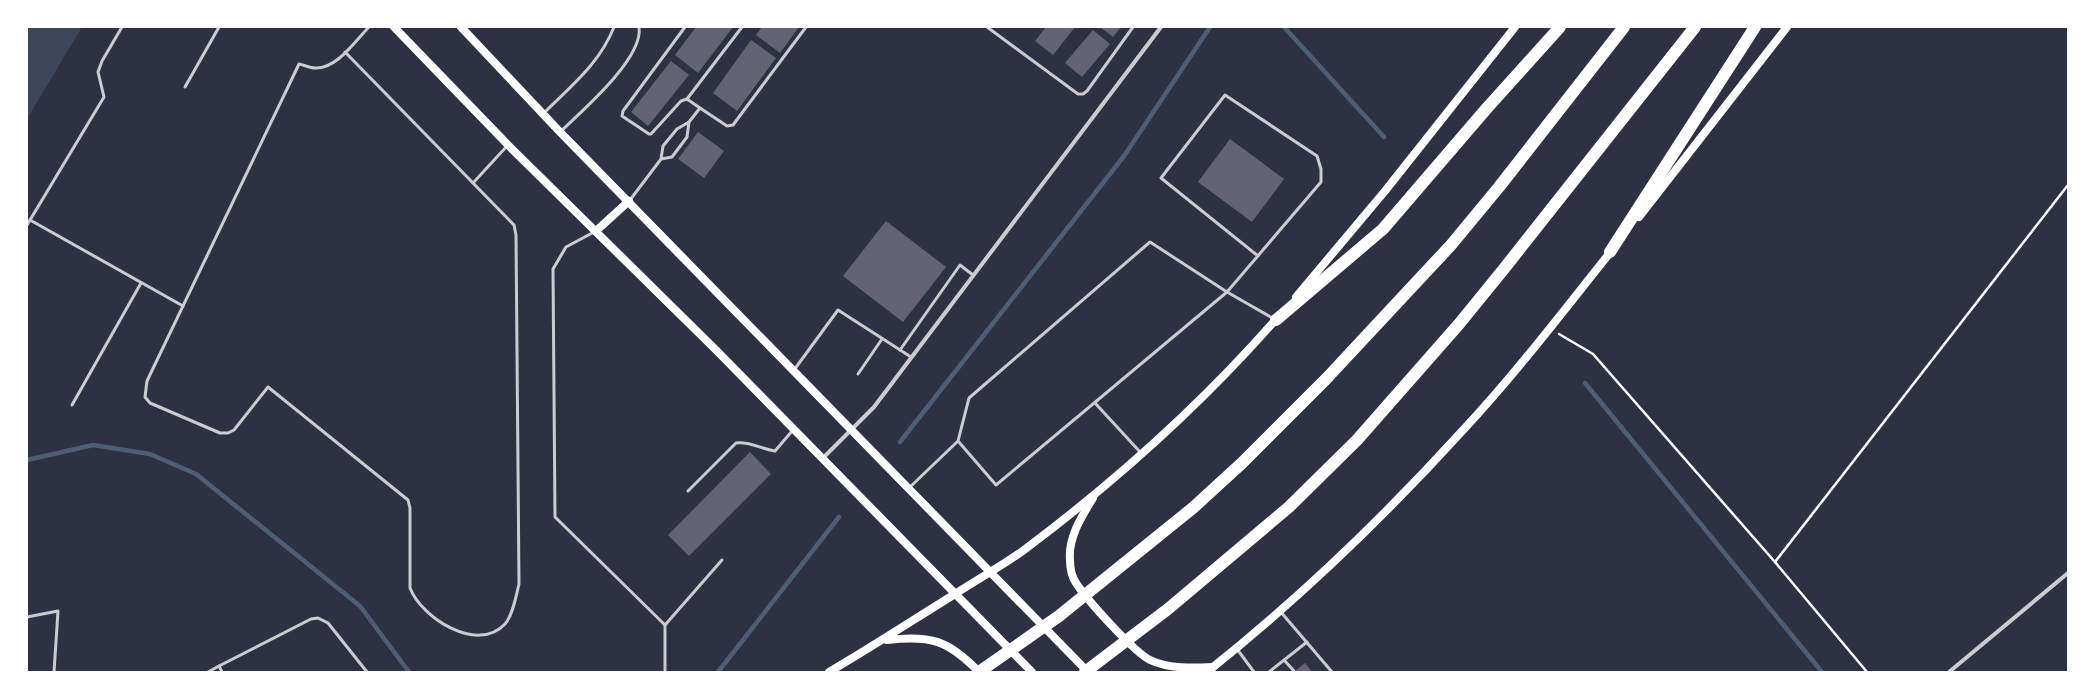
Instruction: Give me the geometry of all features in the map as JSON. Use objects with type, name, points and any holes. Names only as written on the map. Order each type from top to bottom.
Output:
[{"type":"highway","points":[[1276,320],[1383,229],[1487,108],[1560,27]]},
{"type":"highway","points":[[979,672],[1059,616],[1194,507],[1242,463],[1358,346],[1398,300],[1451,245],[1499,187],[1624,27]]},
{"type":"highway","points":[[1087,672],[1168,609],[1289,508],[1357,440],[1498,276],[1695,27]]},
{"type":"highway","points":[[1610,252],[1755,27]]},
{"type":"main road","points":[[394,27],[508,145],[823,458],[1032,672]]},
{"type":"main road","points":[[461,27],[560,132],[992,572],[1087,672]]},
{"type":"main road","points":[[829,672],[884,640],[992,572],[1023,550],[1095,494],[1221,381],[1276,320],[1385,191],[1515,27]]},
{"type":"main road","points":[[1095,494],[1076,527],[1070,548],[1070,560],[1075,582],[1135,650],[1149,660],[1166,665],[1210,670],[1336,561],[1404,495],[1466,428],[1550,328],[1787,27]]},
{"type":"main road","points":[[596,232],[629,201]]},
{"type":"main road","points":[[884,640],[916,638],[942,642],[950,646],[979,672]]},
{"type":"street","points":[[823,458],[874,407],[1161,27]]},
{"type":"street","points":[[1950,672],[2068,573]]},
{"type":"lane","points":[[27,224],[104,97],[98,72],[102,61],[122,27]]},
{"type":"lane","points":[[184,87],[219,27]]},
{"type":"lane","points":[[345,52],[514,225],[516,235],[518,584],[510,614],[505,624],[494,631],[484,634],[453,630],[423,608],[414,598],[410,588],[410,508],[408,500],[268,387],[234,430],[228,433],[220,433],[150,403],[145,397],[147,381],[299,64],[315,68],[327,66],[337,60],[369,27]]},
{"type":"lane","points":[[543,114],[594,64],[604,50],[614,27]]},
{"type":"lane","points":[[560,132],[624,68],[634,49],[639,27]]},
{"type":"lane","points":[[686,27],[623,110],[622,116],[649,134],[651,134],[680,101],[687,99],[742,27]]},
{"type":"lane","points":[[687,99],[727,126],[733,125],[806,27]]},
{"type":"lane","points":[[987,27],[1078,94],[1083,94],[1087,91],[1133,27]]},
{"type":"lane","points":[[958,441],[996,485],[1227,292],[1258,256],[1321,182],[1321,169],[1317,156],[1225,94],[1161,178],[1258,256]]},
{"type":"lane","points":[[629,201],[661,159],[663,146],[677,129],[689,122],[700,108]]},
{"type":"lane","points":[[661,159],[672,158],[688,137],[689,122]]},
{"type":"lane","points":[[473,183],[508,145]]},
{"type":"lane","points":[[30,220],[183,306]]},
{"type":"lane","points":[[596,232],[566,247],[553,269],[555,517],[666,625]]},
{"type":"lane","points":[[909,488],[958,441],[969,398],[1150,242],[1227,292],[1276,320]]},
{"type":"lane","points":[[900,350],[960,264],[973,275]]},
{"type":"lane","points":[[72,405],[141,283]]},
{"type":"lane","points":[[794,370],[838,310],[911,357]]},
{"type":"lane","points":[[858,374],[882,338]]},
{"type":"lane","points":[[1095,403],[1141,454]]},
{"type":"lane","points":[[688,491],[736,443],[745,442],[762,449],[775,451],[794,429]]},
{"type":"lane","points":[[665,672],[666,625],[722,560]]},
{"type":"lane","points":[[27,617],[58,611],[54,672]]},
{"type":"lane","points":[[1280,611],[1332,672]]},
{"type":"lane","points":[[208,672],[311,619],[318,618],[328,623],[367,672]]},
{"type":"lane","points":[[1269,672],[1307,642]]},
{"type":"lane","points":[[1236,648],[1254,672]]},
{"type":"lane","points":[[1284,660],[1294,671]]},
{"type":"lane","points":[[219,666],[222,672]]},
{"type":"path","points":[[1775,562],[2068,185]]},
{"type":"path","points":[[1550,328],[1593,354],[1775,562],[1867,672]]},
{"type":"shaded area","points":[[27,27],[82,27],[27,119]]},
{"type":"building","points":[[696,27],[733,27],[698,73],[675,55]]},
{"type":"building","points":[[762,27],[799,27],[780,53],[756,35]]},
{"type":"building","points":[[1046,27],[1075,27],[1053,55],[1035,41]]},
{"type":"building","points":[[1100,27],[1121,27],[1113,37]]},
{"type":"building","points":[[1093,30],[1110,44],[1082,77],[1065,63]]},
{"type":"building","points":[[751,40],[776,58],[737,111],[713,93]]},
{"type":"building","points":[[671,61],[689,75],[648,126],[631,112]]},
{"type":"building","points":[[698,132],[724,151],[704,178],[678,159]]},
{"type":"building","points":[[1230,139],[1284,179],[1252,222],[1198,182]]},
{"type":"building","points":[[886,221],[946,267],[903,322],[843,276]]},
{"type":"building","points":[[750,452],[771,474],[689,556],[668,535]]},
{"type":"building","points":[[1305,663],[1312,672],[1294,672]]},
{"type":"waterway","points":[[900,442],[1124,156],[1210,27]]},
{"type":"waterway","points":[[1284,27],[1384,137]]},
{"type":"waterway","points":[[1585,383],[1822,672]]},
{"type":"waterway","points":[[27,460],[93,445],[150,454],[196,474],[360,606],[409,672]]},
{"type":"waterway","points":[[718,672],[839,517]]}]
